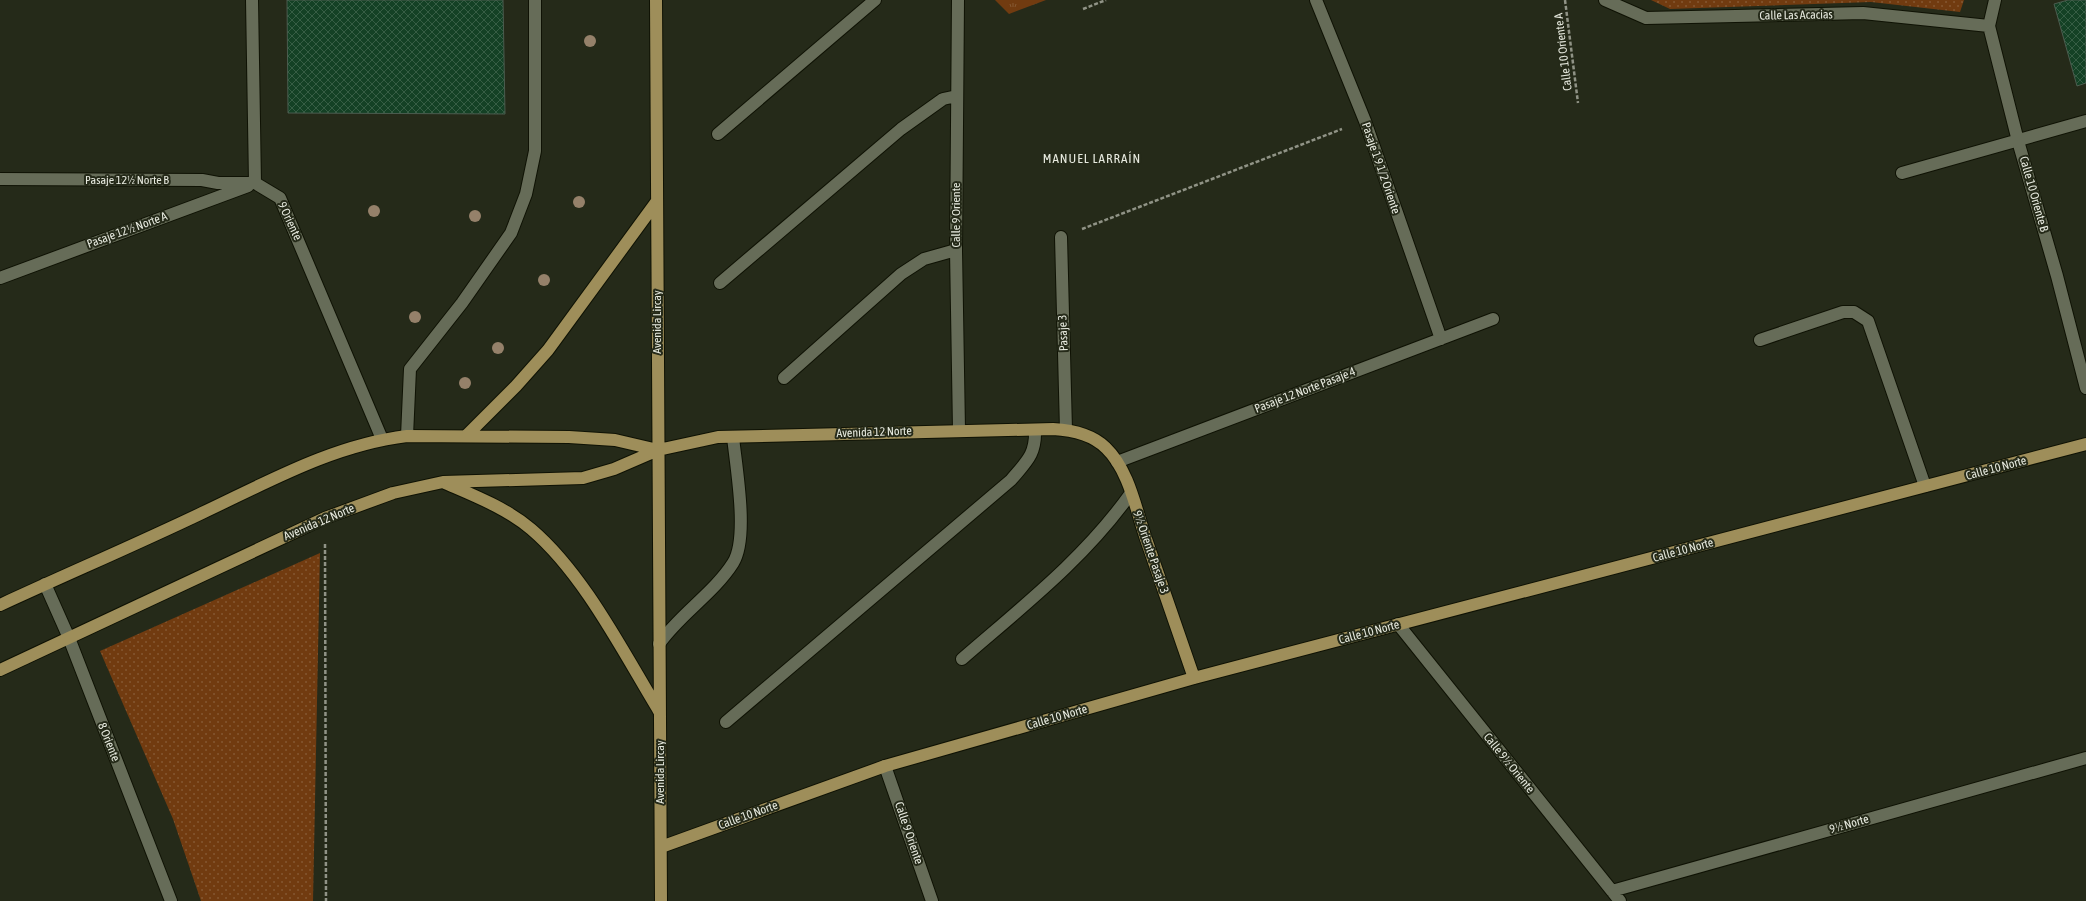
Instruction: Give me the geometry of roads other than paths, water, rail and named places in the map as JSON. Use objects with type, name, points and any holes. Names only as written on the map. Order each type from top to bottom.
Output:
[{"type":"main road","name":"Avenida Lircay","points":[[656,0],[661,901]]},
{"type":"main road","points":[[466,436],[516,386],[548,350],[578,312],[657,201]]},
{"type":"main road","name":"Avenida 12 Norte","points":[[0,670],[325,518],[393,493],[442,482],[584,478],[614,468],[658,450],[718,437],[959,430],[1066,430],[1090,437]]},
{"type":"main road","name":"Avenida 12 Norte","points":[[0,605],[108,557],[320,458],[382,439],[407,436],[569,437],[615,440],[658,450]]},
{"type":"main road","name":"9½ Oriente Pasaje 3","points":[[1090,437],[1106,447],[1117,462],[1130,493],[1194,678]]},
{"type":"main road","name":"Calle 10 Norte","points":[[661,847],[885,766],[1194,678],[2086,444]]},
{"type":"main road","points":[[442,482],[497,506],[530,528],[558,556],[593,603],[660,711]]},
{"type":"street","points":[[252,0],[255,183]]},
{"type":"street","points":[[407,436],[410,369],[462,303],[511,233],[526,194],[535,151],[535,0]]},
{"type":"street","points":[[718,134],[875,0]]},
{"type":"street","name":"Calle 9 Oriente","points":[[958,0],[956,250],[959,430]]},
{"type":"street","name":"Pasaje 1 9 1/2 Oriente","points":[[1316,0],[1365,121],[1441,339]]},
{"type":"street","name":"Calle Las Acacias","points":[[1605,0],[1646,18],[1863,13],[1989,26]]},
{"type":"street","name":"Calle 10 Oriente B","points":[[1995,0],[1989,26],[2018,141],[2058,276],[2086,388]]},
{"type":"street","points":[[720,283],[901,128],[943,99],[957,96]]},
{"type":"street","points":[[1902,173],[2086,121]]},
{"type":"street","name":"Pasaje 12½ Norte B","points":[[0,179],[202,180],[218,183],[255,183]]},
{"type":"street","name":"Pasaje 12½ Norte A","points":[[0,278],[255,183]]},
{"type":"street","name":"9 Oriente","points":[[255,183],[280,198],[287,211],[382,439]]},
{"type":"street","name":"Pasaje 3","points":[[1061,236],[1066,430]]},
{"type":"street","points":[[784,378],[902,274],[924,259],[956,250]]},
{"type":"street","points":[[1760,340],[1843,312],[1854,312],[1868,321],[1925,486]]},
{"type":"street","name":"Pasaje 12 Norte Pasaje 4","points":[[1117,462],[1493,319]]},
{"type":"street","points":[[726,722],[1011,480],[1031,456],[1036,443],[1035,430]]},
{"type":"street","points":[[659,644],[668,631],[684,617],[728,569],[737,554],[741,533],[733,436]]},
{"type":"street","points":[[962,658],[1060,575],[1103,527],[1130,493]]},
{"type":"street","name":"8 Oriente","points":[[45,584],[68,638],[171,901]]},
{"type":"street","name":"Calle 9½ Oriente","points":[[1398,624],[1620,901]]},
{"type":"street","name":"9½ Norte","points":[[1612,891],[2086,758]]},
{"type":"street","name":"Calle 9 Oriente","points":[[885,766],[932,901]]},
{"type":"district","name":"MANUEL LARRAÍN","points":[[1092,158]]}]
